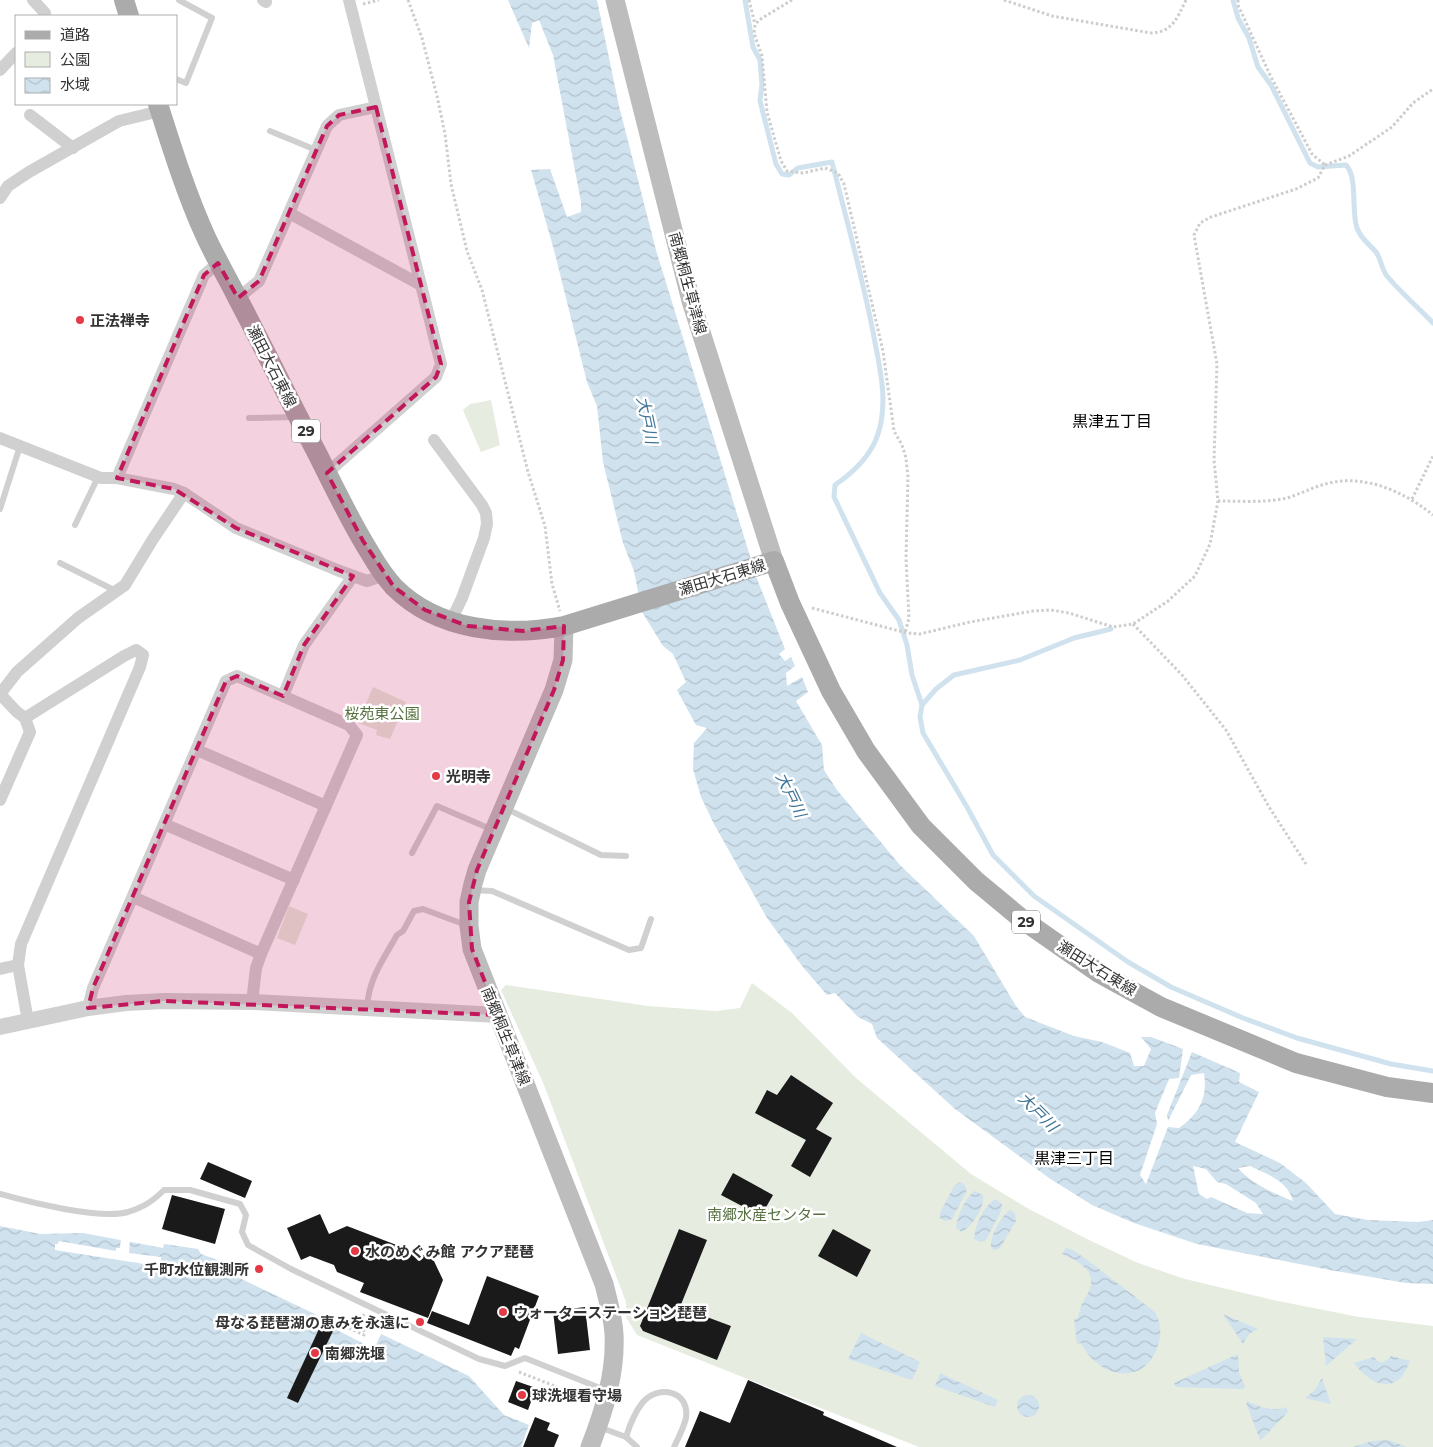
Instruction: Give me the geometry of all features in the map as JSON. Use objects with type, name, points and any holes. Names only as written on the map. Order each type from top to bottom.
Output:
[{"type":"main road","points":[[124,0],[129,15]]},
{"type":"main road","name":"南郷桐生草津線","points":[[615,0],[691,301],[767,563]]},
{"type":"main road","name":"瀬田大石東線","points":[[159,107],[194,210],[218,263],[238,298],[344,507],[384,574],[394,587],[407,598],[425,610],[451,621],[497,631],[533,631],[571,624],[767,563],[790,603],[831,692],[866,751],[921,826],[976,881],[1023,920],[1100,973],[1161,1007],[1296,1062],[1387,1087],[1433,1093]]},
{"type":"main road","name":"南郷桐生草津線","points":[[571,624],[554,690],[477,870],[469,902],[469,926],[472,948],[604,1284],[614,1332],[614,1357],[600,1395],[598,1427],[590,1447]]},
{"type":"street","points":[[33,0],[44,15]]},
{"type":"street","points":[[327,474],[436,376],[441,364],[349,0]]},
{"type":"street","points":[[0,198],[8,186],[15,181],[119,121],[159,107]]},
{"type":"street","points":[[238,298],[259,281],[327,126],[340,115],[376,107]]},
{"type":"street","points":[[30,115],[73,148]]},
{"type":"street","points":[[289,213],[421,285]]},
{"type":"street","points":[[117,478],[204,274],[218,263]]},
{"type":"street","points":[[0,438],[98,476],[174,489],[236,528],[367,581],[384,574]]},
{"type":"street","points":[[434,440],[482,505],[486,518],[484,538],[462,598],[451,621]]},
{"type":"street","points":[[0,800],[30,732],[25,718],[0,694],[17,672],[78,618],[126,585],[153,539],[184,494]]},
{"type":"street","points":[[283,696],[304,645],[353,576]]},
{"type":"street","points":[[25,718],[124,656],[136,650],[143,655],[140,667],[21,944],[18,966],[28,1020]]},
{"type":"street","points":[[88,1008],[93,988],[226,681],[237,676],[349,725],[357,735],[261,954],[256,968],[252,1002]]},
{"type":"street","points":[[197,750],[326,806]]},
{"type":"street","points":[[164,824],[294,880]]},
{"type":"street","points":[[133,897],[261,954]]},
{"type":"street","points":[[0,970],[18,966]]},
{"type":"street","points":[[0,1027],[88,1008],[164,1001],[252,1002],[498,1015]]},
{"type":"lane","points":[[178,80],[186,83],[212,18],[179,0]]},
{"type":"lane","points":[[270,131],[316,150]]},
{"type":"lane","points":[[249,418],[298,417]]},
{"type":"lane","points":[[0,510],[20,446]]},
{"type":"lane","points":[[75,525],[98,476]]},
{"type":"lane","points":[[60,563],[116,591]]},
{"type":"lane","points":[[412,853],[437,806],[494,830]]},
{"type":"lane","points":[[504,807],[601,855],[626,856]]},
{"type":"lane","points":[[472,890],[492,891],[628,950],[640,948],[651,919]]},
{"type":"lane","points":[[366,1008],[372,978],[397,935],[403,931],[414,911],[423,909],[469,926]]},
{"type":"lane","points":[[0,1194],[28,1202],[97,1213],[127,1212],[150,1203],[164,1190],[190,1190],[240,1204],[246,1215],[242,1232],[248,1245],[291,1269],[479,1359],[505,1366],[525,1358],[600,1395]]},
{"type":"lane","points":[[626,1437],[634,1415],[644,1401],[658,1391],[670,1392],[678,1396],[685,1406],[686,1418],[674,1447]]},
{"type":"lane","points":[[598,1427],[626,1437],[637,1447]]},
{"type":"path","points":[[408,0],[422,38],[438,96],[451,184],[468,251],[482,290],[528,472],[545,526],[552,584],[571,624]]},
{"type":"path","points":[[749,0],[755,25],[754,33],[762,56],[768,112],[781,162],[787,171],[803,173],[825,168],[838,173],[844,184],[883,351],[894,431],[902,445],[906,458],[908,477],[906,558],[910,618],[905,632]]},
{"type":"path","points":[[755,25],[758,20],[792,0]]},
{"type":"path","points":[[1004,0],[1052,16],[1151,33],[1162,32],[1170,28],[1186,0]]},
{"type":"path","points":[[1238,0],[1238,5],[1270,74],[1312,154],[1325,164]]},
{"type":"path","points":[[790,603],[832,612],[905,632],[920,634],[970,622],[1032,611],[1051,610],[1068,612],[1113,627],[1133,624],[1168,601],[1194,576],[1210,544],[1218,500],[1214,460],[1217,364],[1194,235],[1200,223],[1211,217],[1296,189],[1318,178],[1325,164],[1350,156],[1392,127],[1413,103],[1433,89]]},
{"type":"path","points":[[1412,499],[1433,456]]},
{"type":"path","points":[[1218,500],[1251,502],[1286,498],[1319,486],[1348,480],[1364,482],[1398,492],[1412,499],[1433,515]]},
{"type":"path","points":[[1133,624],[1182,674],[1226,730],[1269,807],[1306,864]]},
{"type":"path","points":[[335,1322],[364,1336],[365,1332],[360,1323],[349,1328]]},
{"type":"path","points":[[505,1366],[570,1392],[600,1395]]},
{"type":"highlighted area","points":[[376,107],[441,364],[436,377],[327,473],[363,541],[394,587],[425,610],[468,626],[523,631],[564,626],[563,660],[554,690],[477,870],[469,902],[472,949],[498,1015],[164,1001],[88,1008],[93,988],[226,681],[237,676],[283,696],[304,645],[353,576],[236,528],[174,489],[117,478],[204,275],[218,263],[238,298],[259,281],[327,126],[339,115]]},
{"type":"green space","points":[[491,400],[500,445],[481,452],[463,410],[470,404]]},
{"type":"green space","name":"桜苑東公園","points":[[373,687],[406,702],[390,739],[376,735],[377,730],[358,723]]},
{"type":"green space","points":[[289,906],[308,914],[295,945],[277,938]]},
{"type":"green space","name":"南郷水産センター","points":[[752,983],[792,1013],[856,1078],[971,1174],[1027,1208],[1091,1241],[1138,1263],[1185,1279],[1273,1300],[1359,1317],[1433,1326],[1433,1447],[919,1447],[637,1335],[626,1317],[626,1302],[544,1085],[501,990],[506,985],[648,1006],[716,1011],[740,1008]]},
{"type":"water","name":"大戸川","points":[[508,0],[597,0],[619,106],[656,250],[757,579],[785,649],[779,654],[785,661],[791,657],[795,666],[786,673],[787,686],[802,677],[808,692],[796,701],[822,745],[824,770],[837,790],[900,865],[974,936],[1016,1006],[1025,1017],[1074,1036],[1102,1042],[1130,1053],[1134,1066],[1144,1066],[1151,1049],[1141,1037],[1151,1037],[1183,1049],[1179,1078],[1169,1079],[1155,1113],[1157,1124],[1140,1175],[1146,1184],[1168,1127],[1179,1128],[1186,1123],[1197,1111],[1203,1098],[1205,1090],[1204,1073],[1191,1075],[1168,1121],[1167,1115],[1192,1052],[1240,1073],[1239,1082],[1259,1092],[1235,1142],[1280,1163],[1306,1183],[1335,1214],[1368,1220],[1418,1222],[1433,1220],[1433,1284],[1406,1283],[1197,1244],[1134,1223],[1092,1205],[1049,1178],[955,1109],[877,1038],[872,1024],[858,1017],[835,993],[827,995],[802,966],[767,918],[714,824],[701,797],[693,769],[694,743],[707,728],[696,725],[677,690],[686,682],[673,654],[663,646],[642,612],[634,571],[623,543],[603,462],[597,406],[587,382],[554,250],[531,170],[550,169],[567,217],[581,212],[581,202],[553,55],[539,20],[532,23],[529,48]],"holes":[[[1193,1166],[1206,1169],[1217,1182],[1226,1184],[1256,1203],[1263,1214],[1247,1213],[1211,1197],[1207,1199],[1199,1194]],[[1250,1166],[1282,1183],[1293,1201],[1271,1192],[1256,1183],[1238,1168]]]},
{"type":"water","points":[[960,1182],[964,1184],[967,1190],[952,1219],[945,1221],[940,1218],[940,1213],[954,1186]]},
{"type":"water","points":[[975,1191],[983,1195],[982,1205],[974,1221],[962,1232],[956,1228],[958,1218],[965,1202]]},
{"type":"water","points":[[995,1199],[1002,1204],[1001,1211],[986,1240],[980,1242],[974,1239],[978,1222],[983,1211]]},
{"type":"water","points":[[1010,1210],[1015,1213],[1016,1221],[1000,1248],[995,1250],[991,1248],[994,1232],[999,1222]]},
{"type":"water","points":[[0,1226],[40,1234],[83,1233],[163,1248],[164,1244],[198,1249],[201,1254],[217,1260],[229,1273],[321,1317],[337,1330],[374,1349],[381,1334],[469,1376],[504,1415],[529,1425],[521,1447],[0,1447]]},
{"type":"water","points":[[1066,1248],[1073,1250],[1090,1262],[1155,1312],[1159,1320],[1159,1341],[1152,1359],[1143,1368],[1121,1373],[1109,1370],[1098,1364],[1081,1343],[1077,1344],[1074,1319],[1078,1318],[1081,1306],[1090,1289],[1091,1278],[1082,1265],[1062,1254]]},
{"type":"water","points":[[1223,1314],[1258,1329],[1249,1334],[1243,1344]]},
{"type":"water","points":[[861,1333],[920,1362],[912,1380],[848,1359]]},
{"type":"water","points":[[1323,1337],[1357,1339],[1326,1366]]},
{"type":"water","points":[[1238,1354],[1239,1373],[1245,1386],[1243,1389],[1176,1387],[1174,1383]]},
{"type":"water","points":[[1391,1356],[1410,1361],[1403,1375],[1397,1381],[1390,1384],[1383,1384],[1370,1379],[1354,1363],[1374,1357],[1382,1362]]},
{"type":"water","points":[[940,1373],[998,1400],[995,1407],[935,1386]]},
{"type":"water","points":[[1322,1378],[1331,1404],[1305,1398],[1315,1390]]},
{"type":"water","points":[[1028,1395],[1036,1398],[1039,1406],[1036,1414],[1028,1417],[1020,1414],[1017,1406],[1020,1398]]},
{"type":"water","points":[[1247,1401],[1271,1409],[1286,1407],[1288,1412],[1260,1440],[1246,1403]]},
{"type":"water","points":[[1388,1440],[1407,1447],[1353,1447],[1372,1441]]},
{"type":"pier","points":[[121,1238],[130,1240],[129,1253],[161,1257],[161,1262],[157,1262],[157,1266],[55,1250],[55,1244],[58,1244],[59,1241],[116,1251],[116,1248],[120,1248]]},
{"type":"building","points":[[791,1075],[833,1103],[816,1129],[832,1138],[810,1177],[791,1166],[806,1140],[755,1113],[767,1090],[777,1095]]},
{"type":"building","points":[[208,1162],[252,1181],[245,1198],[200,1179]]},
{"type":"building","points":[[733,1173],[773,1195],[761,1216],[721,1195]]},
{"type":"building","points":[[172,1195],[225,1209],[215,1244],[162,1229]]},
{"type":"building","name":"水のめぐみ館 アクア琵琶","points":[[320,1214],[329,1234],[347,1226],[433,1259],[443,1280],[428,1318],[360,1292],[364,1283],[337,1272],[334,1265],[310,1256],[301,1260],[287,1228]]},
{"type":"building","name":"南郷水産センター","points":[[679,1229],[707,1240],[680,1307],[731,1326],[717,1360],[643,1331],[640,1326]]},
{"type":"building","points":[[833,1229],[871,1250],[857,1277],[818,1256]]},
{"type":"building","name":"ウォーターステーション琵琶","points":[[487,1276],[539,1296],[519,1349],[515,1347],[511,1356],[427,1323],[432,1311],[469,1325]]},
{"type":"building","points":[[585,1307],[590,1350],[558,1354],[553,1311]]},
{"type":"building","name":"南郷洗堰","points":[[324,1318],[336,1325],[298,1403],[287,1398]]},
{"type":"building","points":[[748,1380],[824,1412],[823,1415],[897,1447],[685,1447],[700,1411],[730,1423]]},
{"type":"building","name":"球洗堰看守場","points":[[516,1381],[536,1388],[528,1410],[508,1402]]},
{"type":"building","points":[[535,1417],[550,1423],[547,1430],[559,1435],[554,1447],[523,1447]]},
{"type":"waterway","points":[[745,0],[753,47],[760,60],[762,84],[760,101],[776,164],[782,174],[789,175],[798,168],[832,162],[864,289],[878,357],[883,395],[883,408],[878,434],[871,449],[861,463],[835,485],[834,497],[880,593],[899,620],[907,645],[912,675],[922,705],[920,717],[923,733],[993,855],[1034,896],[1128,962],[1171,987],[1243,1018],[1297,1038],[1391,1064],[1433,1071]]},
{"type":"waterway","points":[[1233,0],[1238,18],[1249,38],[1258,67],[1271,85],[1310,163],[1318,167],[1346,165],[1350,170],[1355,221],[1359,232],[1376,252],[1387,276],[1433,323]]},
{"type":"waterway","points":[[922,705],[936,689],[954,675],[1020,660],[1074,638],[1111,629]]},
{"type":"place","name":"正法禅寺","points":[[80,320]]},
{"type":"place","name":"光明寺","points":[[436,776]]},
{"type":"place","name":"水のめぐみ館 アクア琵琶","points":[[355,1251]]},
{"type":"place","name":"千町水位観測所","points":[[259,1269]]},
{"type":"place","name":"ウォーターステーション琵琶","points":[[503,1312]]},
{"type":"place","name":"母なる琵琶湖の恵みを永遠に","points":[[420,1322]]},
{"type":"place","name":"南郷洗堰","points":[[315,1353]]},
{"type":"place","name":"球洗堰看守場","points":[[522,1395]]},
{"type":"district","name":"黒津五丁目","points":[[1112,421]]},
{"type":"district","name":"黒津三丁目","points":[[1074,1158]]}]
